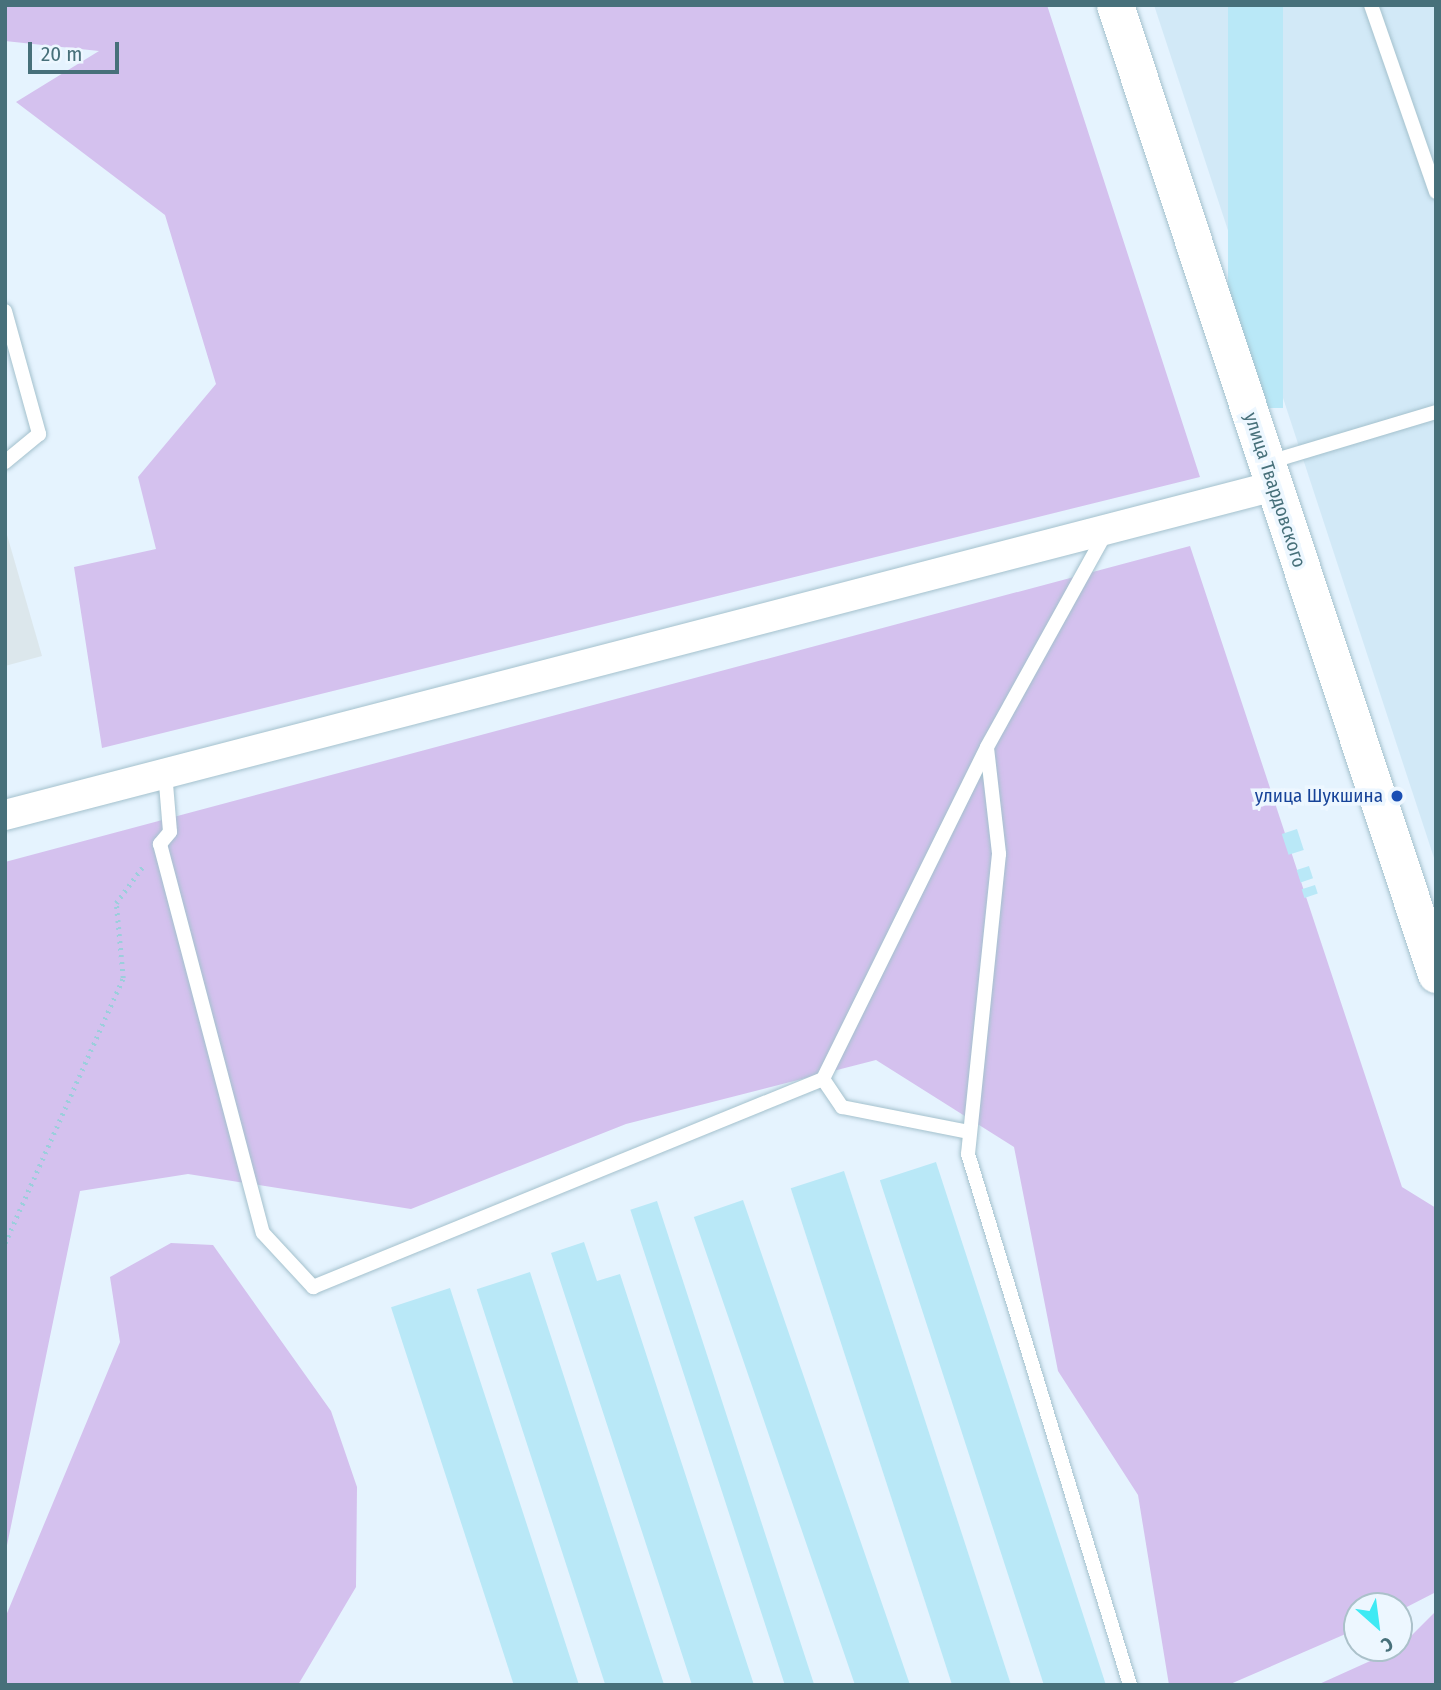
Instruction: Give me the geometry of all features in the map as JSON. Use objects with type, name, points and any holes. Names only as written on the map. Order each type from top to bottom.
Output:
[{"type":"street","name":"улица Твардовского","points":[[1115,5],[1436,974]]},
{"type":"street","points":[[5,815],[1107,532],[1270,474]]},
{"type":"lane","points":[[1371,5],[1435,189]]},
{"type":"lane","points":[[5,311],[40,433],[5,462]]},
{"type":"lane","points":[[1270,474],[1436,412]]},
{"type":"lane","points":[[165,772],[170,832],[160,844],[263,1233],[313,1287],[822,1079],[987,747],[1107,532]]},
{"type":"lane","points":[[987,747],[999,855],[968,1154],[1130,1685]]},
{"type":"lane","points":[[822,1079],[842,1107],[970,1132]]},
{"type":"path","points":[[5,1243],[123,978],[116,903],[160,844]]},
{"type":"shaded area","points":[[5,5],[1047,5],[1200,477],[102,748],[74,567],[156,549],[138,477],[216,384],[165,215],[16,102],[99,51],[5,41]]},
{"type":"shaded area","points":[[1154,5],[1436,5],[1436,864]]},
{"type":"shaded area","points":[[5,528],[42,656],[5,666]]},
{"type":"shaded area","points":[[1190,546],[1402,1187],[1436,1208],[1436,1592],[1413,1604],[1413,1592],[1343,1592],[1343,1635],[1228,1685],[1169,1685],[1138,1495],[1058,1371],[1014,1147],[876,1060],[626,1124],[411,1209],[188,1174],[80,1191],[5,1555],[5,862]]},
{"type":"shaded area","points":[[171,1243],[213,1245],[331,1411],[357,1487],[356,1587],[298,1685],[5,1685],[5,1618],[120,1342],[110,1277]]},
{"type":"shaded area","points":[[1436,1611],[1436,1685],[1317,1685],[1368,1662],[1413,1662],[1413,1634]]},
{"type":"building","points":[[1228,5],[1283,5],[1283,408],[1228,408]]},
{"type":"building","points":[[1297,829],[1304,850],[1289,855],[1282,834]]},
{"type":"building","points":[[1309,866],[1313,878],[1301,882],[1297,870]]},
{"type":"building","points":[[1315,885],[1318,894],[1304,898],[1302,889]]},
{"type":"building","points":[[936,1162],[1106,1685],[1044,1685],[880,1180]]},
{"type":"building","points":[[844,1171],[1011,1685],[952,1685],[791,1188]]},
{"type":"building","points":[[743,1200],[910,1684],[855,1685],[694,1217]]},
{"type":"building","points":[[657,1201],[814,1685],[785,1685],[630,1210]]},
{"type":"building","points":[[584,1242],[597,1281],[620,1274],[754,1685],[692,1685],[551,1253]]},
{"type":"building","points":[[530,1272],[664,1685],[605,1685],[477,1289]]},
{"type":"building","points":[[450,1288],[579,1685],[514,1685],[391,1307]]},
{"type":"place","name":"улица Шукшина","points":[[1397,796]]}]
